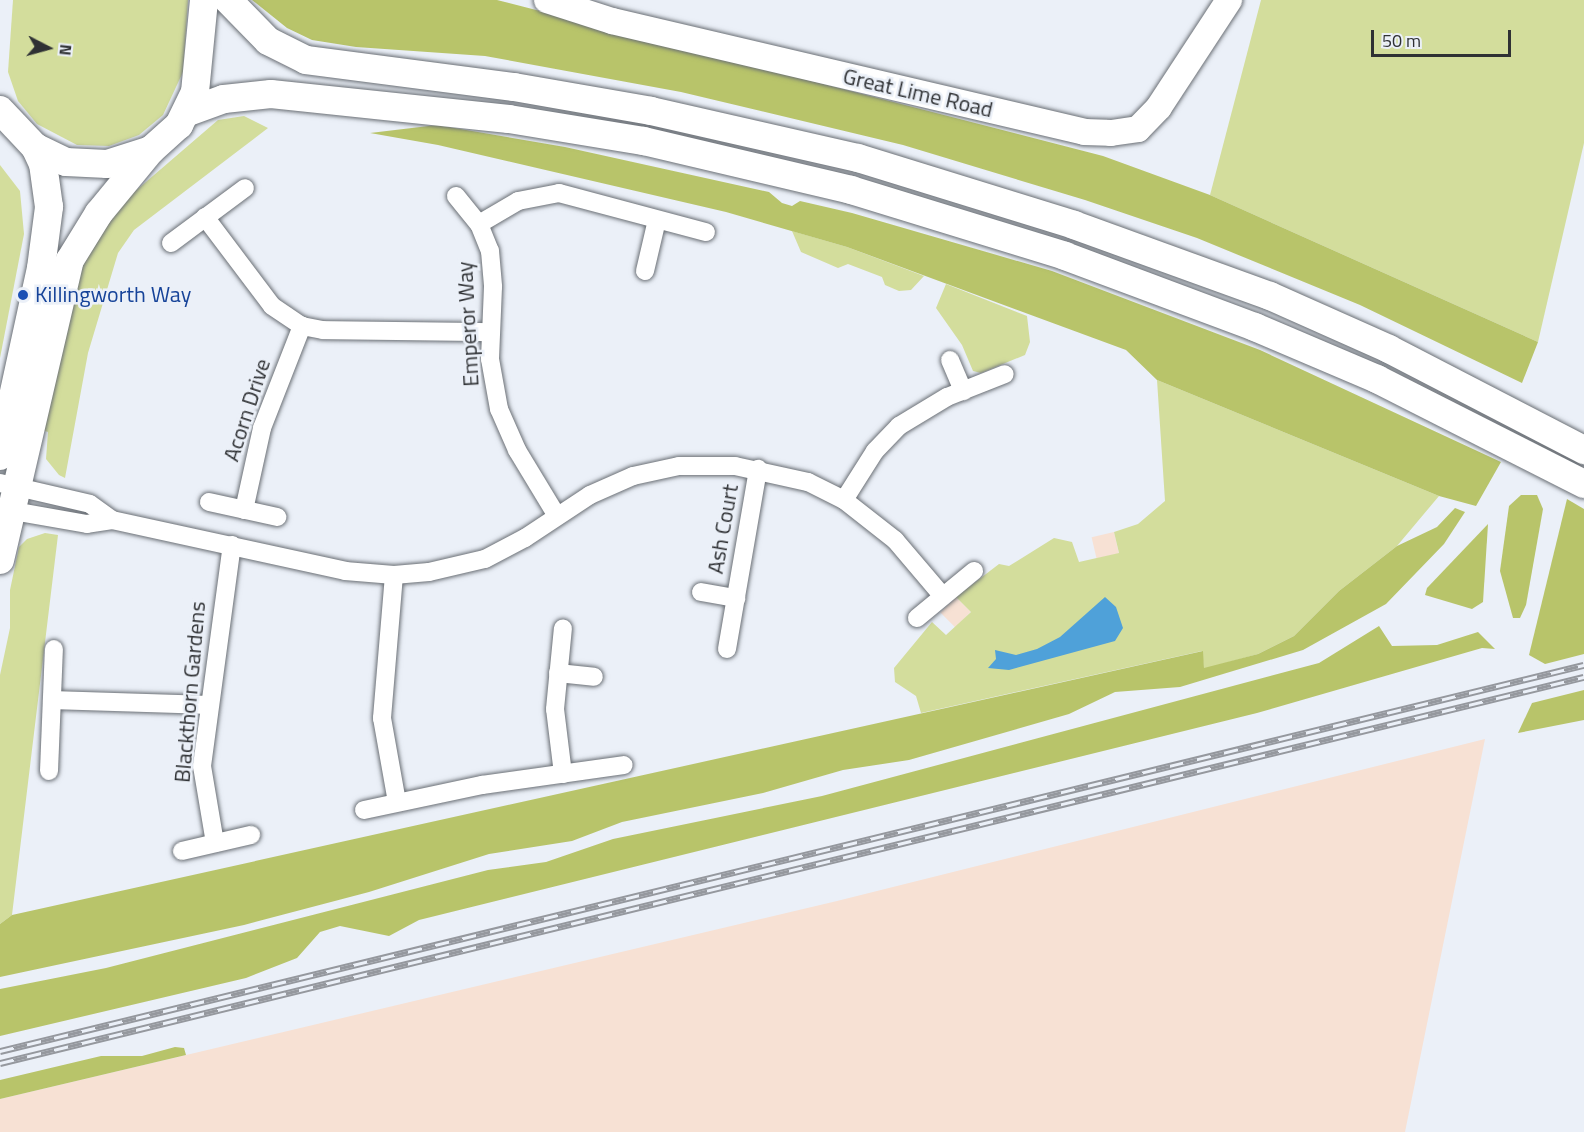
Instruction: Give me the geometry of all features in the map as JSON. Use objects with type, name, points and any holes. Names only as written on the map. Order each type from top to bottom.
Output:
[{"type":"main road","points":[[188,112],[198,78],[204,0]]},
{"type":"main road","points":[[228,0],[268,41],[306,60],[514,87],[651,111],[858,158],[1074,225],[1270,296],[1502,405],[1584,450]]},
{"type":"main road","name":"Great Lime Road","points":[[547,0],[612,21],[1084,132],[1112,133],[1138,129],[1159,107],[1228,0]]},
{"type":"main road","points":[[0,560],[8,498],[70,260],[99,213],[151,150],[188,112],[224,99],[271,94],[508,118],[644,141],[840,187],[1065,256],[1256,327],[1377,379],[1584,484]]},
{"type":"main road","points":[[0,110],[35,147],[43,164],[49,207],[41,268],[0,456]]},
{"type":"main road","points":[[35,147],[66,162],[89,165],[124,161],[151,150]]},
{"type":"street","points":[[171,243],[245,188]]},
{"type":"street","points":[[479,224],[518,201],[549,193],[581,198],[706,232]]},
{"type":"street","name":"Emperor Way","points":[[456,196],[479,224],[492,269],[489,332],[493,385],[503,420],[557,516]]},
{"type":"street","points":[[205,217],[272,306],[302,326],[323,330],[489,332]]},
{"type":"street","points":[[645,271],[657,220]]},
{"type":"street","name":"Acorn Drive","points":[[244,510],[262,428],[302,326]]},
{"type":"street","points":[[950,360],[963,391]]},
{"type":"street","points":[[844,500],[888,436],[928,407],[1005,374]]},
{"type":"street","points":[[8,498],[90,504],[112,520],[345,570],[394,575],[447,569],[485,559],[612,484],[657,470],[700,465],[758,469],[808,482],[844,500],[895,540],[942,594]]},
{"type":"street","name":"Ash Court","points":[[727,649],[758,469]]},
{"type":"street","points":[[209,502],[277,517]]},
{"type":"street","name":"Blackthorn Gardens","points":[[215,843],[202,780],[209,705],[232,545]]},
{"type":"street","points":[[917,618],[942,594],[974,571]]},
{"type":"street","points":[[394,575],[382,718],[397,802]]},
{"type":"street","name":"Ash Court","points":[[701,592],[736,598]]},
{"type":"street","points":[[563,774],[555,723],[564,628]]},
{"type":"street","points":[[49,771],[54,649]]},
{"type":"street","points":[[558,673],[594,677]]},
{"type":"street","points":[[52,700],[209,705]]},
{"type":"street","points":[[364,810],[397,802],[624,765]]},
{"type":"street","points":[[182,851],[251,835]]},
{"type":"shaded area","points":[[1114,532],[1119,553],[1097,559],[1092,537]]},
{"type":"shaded area","points":[[956,597],[971,612],[955,627],[940,613]]},
{"type":"shaded area","points":[[1485,739],[1405,1132],[0,1132],[0,1099],[837,901]]},
{"type":"green space","points":[[13,0],[188,0],[183,72],[163,115],[139,135],[109,146],[77,145],[37,124],[18,101],[8,72]]},
{"type":"green space","points":[[252,0],[497,0],[1103,156],[1210,195],[1538,342],[1522,383],[1360,305],[1197,238],[1085,200],[903,145],[681,92],[485,56],[356,47],[312,40],[287,28]]},
{"type":"green space","points":[[1261,0],[1584,0],[1584,143],[1538,342],[1210,195]]},
{"type":"green space","points":[[244,116],[268,128],[134,230],[118,253],[88,353],[65,478],[59,475],[46,459],[48,432],[38,429],[71,280],[111,212],[218,120]]},
{"type":"green space","points":[[437,125],[565,147],[769,192],[782,203],[792,206],[800,201],[852,213],[1052,271],[1260,350],[1501,462],[1476,506],[1439,496],[1157,380],[1126,350],[847,247],[726,212],[438,145],[370,133]]},
{"type":"green space","points":[[0,165],[20,191],[24,234],[0,358]]},
{"type":"green space","points":[[792,231],[847,247],[924,276],[911,290],[899,291],[885,285],[882,277],[848,264],[838,268],[801,252]]},
{"type":"green space","points":[[946,284],[1027,316],[1030,342],[1025,355],[981,373],[973,371],[962,345],[936,308]]},
{"type":"green space","points":[[1157,380],[1439,496],[1397,546],[1339,591],[1294,636],[1258,654],[1204,669],[1202,651],[921,713],[916,696],[895,682],[894,668],[932,622],[946,635],[971,612],[956,597],[999,564],[1009,566],[1054,538],[1072,542],[1079,562],[1119,553],[1114,532],[1138,524],[1165,501]]},
{"type":"green space","points":[[1521,495],[1537,495],[1543,509],[1526,605],[1520,618],[1513,618],[1500,571],[1509,506]]},
{"type":"green space","points":[[1567,499],[1584,509],[1584,654],[1545,664],[1529,655]]},
{"type":"green space","points":[[1455,508],[1465,512],[1444,544],[1386,604],[1303,650],[1180,687],[1115,692],[1069,714],[909,760],[843,770],[763,793],[622,822],[572,841],[489,854],[369,892],[244,925],[0,977],[0,924],[12,915],[1203,651],[1204,668],[1258,654],[1294,636],[1339,591],[1397,546],[1437,527]]},
{"type":"green space","points":[[1488,524],[1483,602],[1472,609],[1425,595],[1427,588]]},
{"type":"green space","points":[[45,533],[58,535],[12,915],[0,924],[0,675],[10,628],[10,590],[19,547],[27,539]]},
{"type":"green space","points":[[1379,626],[1392,646],[1437,645],[1478,632],[1495,649],[1482,648],[1257,713],[419,920],[389,936],[340,926],[320,932],[297,958],[246,978],[0,1036],[0,989],[106,968],[488,870],[546,862],[613,839],[822,796],[1319,663]]},
{"type":"green space","points":[[1584,690],[1584,720],[1518,733],[1532,703]]},
{"type":"green space","points":[[175,1047],[184,1048],[186,1055],[0,1099],[0,1080],[101,1056],[142,1056]]},
{"type":"water","points":[[1105,597],[1116,607],[1123,628],[1115,641],[1009,670],[988,668],[996,659],[995,650],[1016,655],[1037,649],[1060,637]]},
{"type":"railway","points":[[0,1051],[1584,665]]},
{"type":"railway","points":[[0,1063],[1584,677]]},
{"type":"place","name":"Killingworth Way","points":[[23,295]]}]
